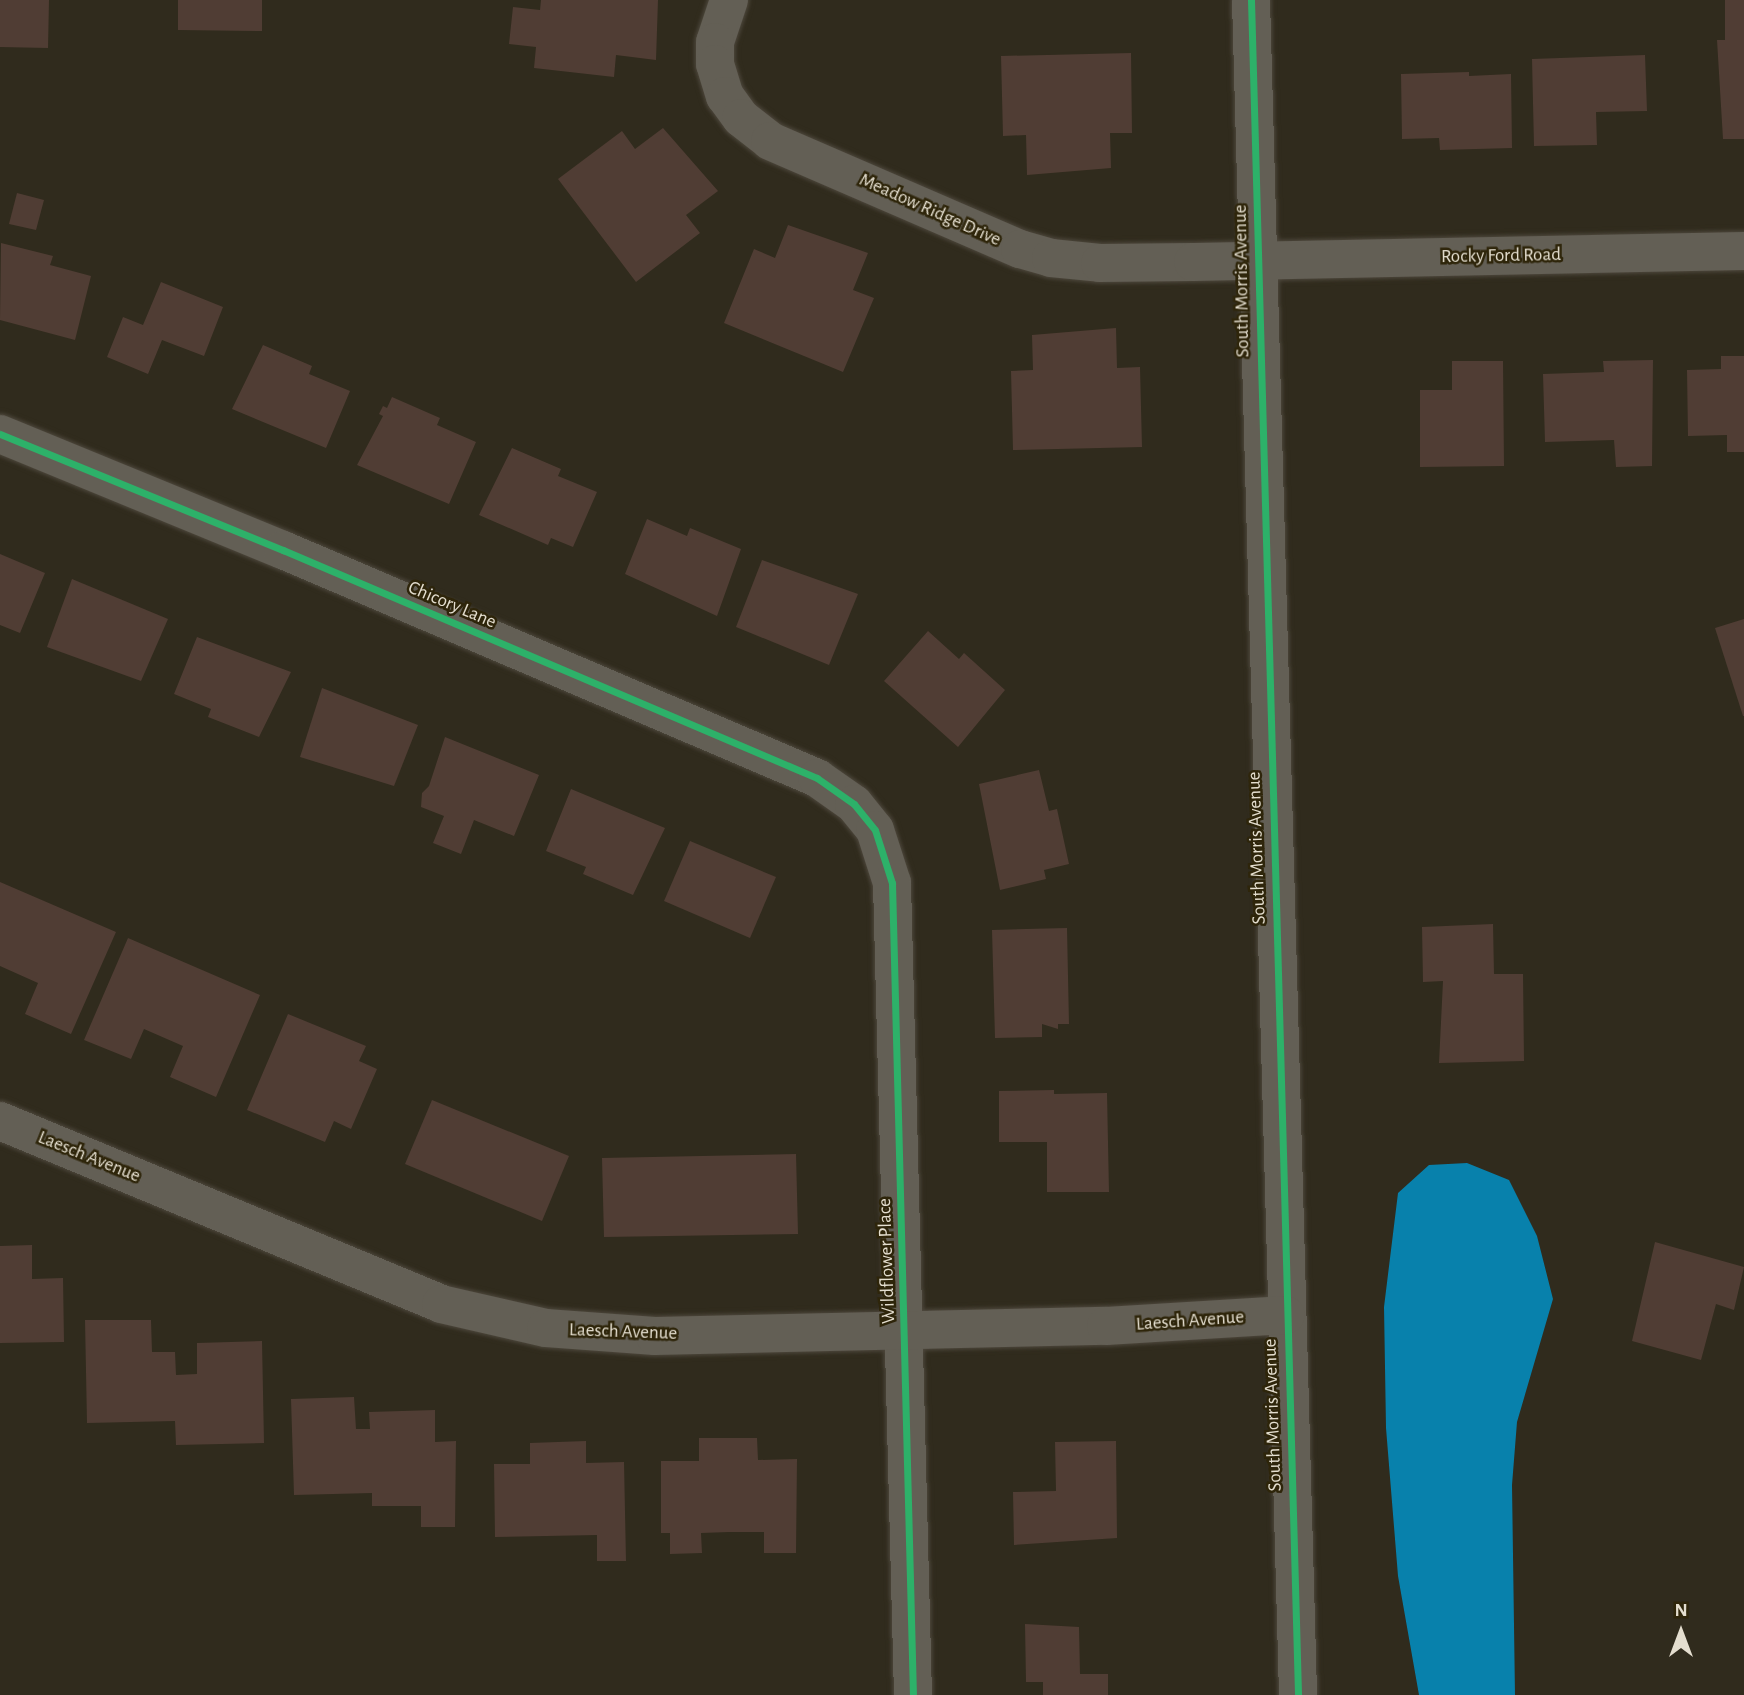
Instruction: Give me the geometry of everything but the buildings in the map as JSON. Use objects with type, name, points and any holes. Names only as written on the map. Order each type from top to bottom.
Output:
[{"type":"street","name":"Meadow Ridge Drive","points":[[729,0],[716,41],[719,75],[725,96],[741,118],[770,141],[1020,249],[1051,258],[1100,263],[1257,261]]},
{"type":"street","name":"South Morris Avenue","points":[[1251,0],[1297,1695]]},
{"type":"street","name":"Rocky Ford Road","points":[[1257,261],[1744,251]]},
{"type":"street","name":"Chicory Lane","points":[[0,435],[283,550],[817,778],[854,804],[875,830]]},
{"type":"street","name":"Wildflower Place","points":[[875,830],[892,883],[914,1695]]},
{"type":"street","name":"Laesch Avenue","points":[[0,1121],[441,1304],[493,1318],[600,1334],[1106,1326],[1286,1315]]},
{"type":"water","points":[[1467,1163],[1509,1180],[1537,1236],[1553,1299],[1517,1422],[1512,1485],[1515,1695],[1419,1695],[1398,1576],[1386,1428],[1384,1307],[1398,1193],[1429,1165]]},
{"type":"cycle path","points":[[1251,0],[1298,1695]]},
{"type":"cycle path","points":[[0,434],[283,550],[817,778],[854,804],[875,830],[892,883],[913,1695]]}]
